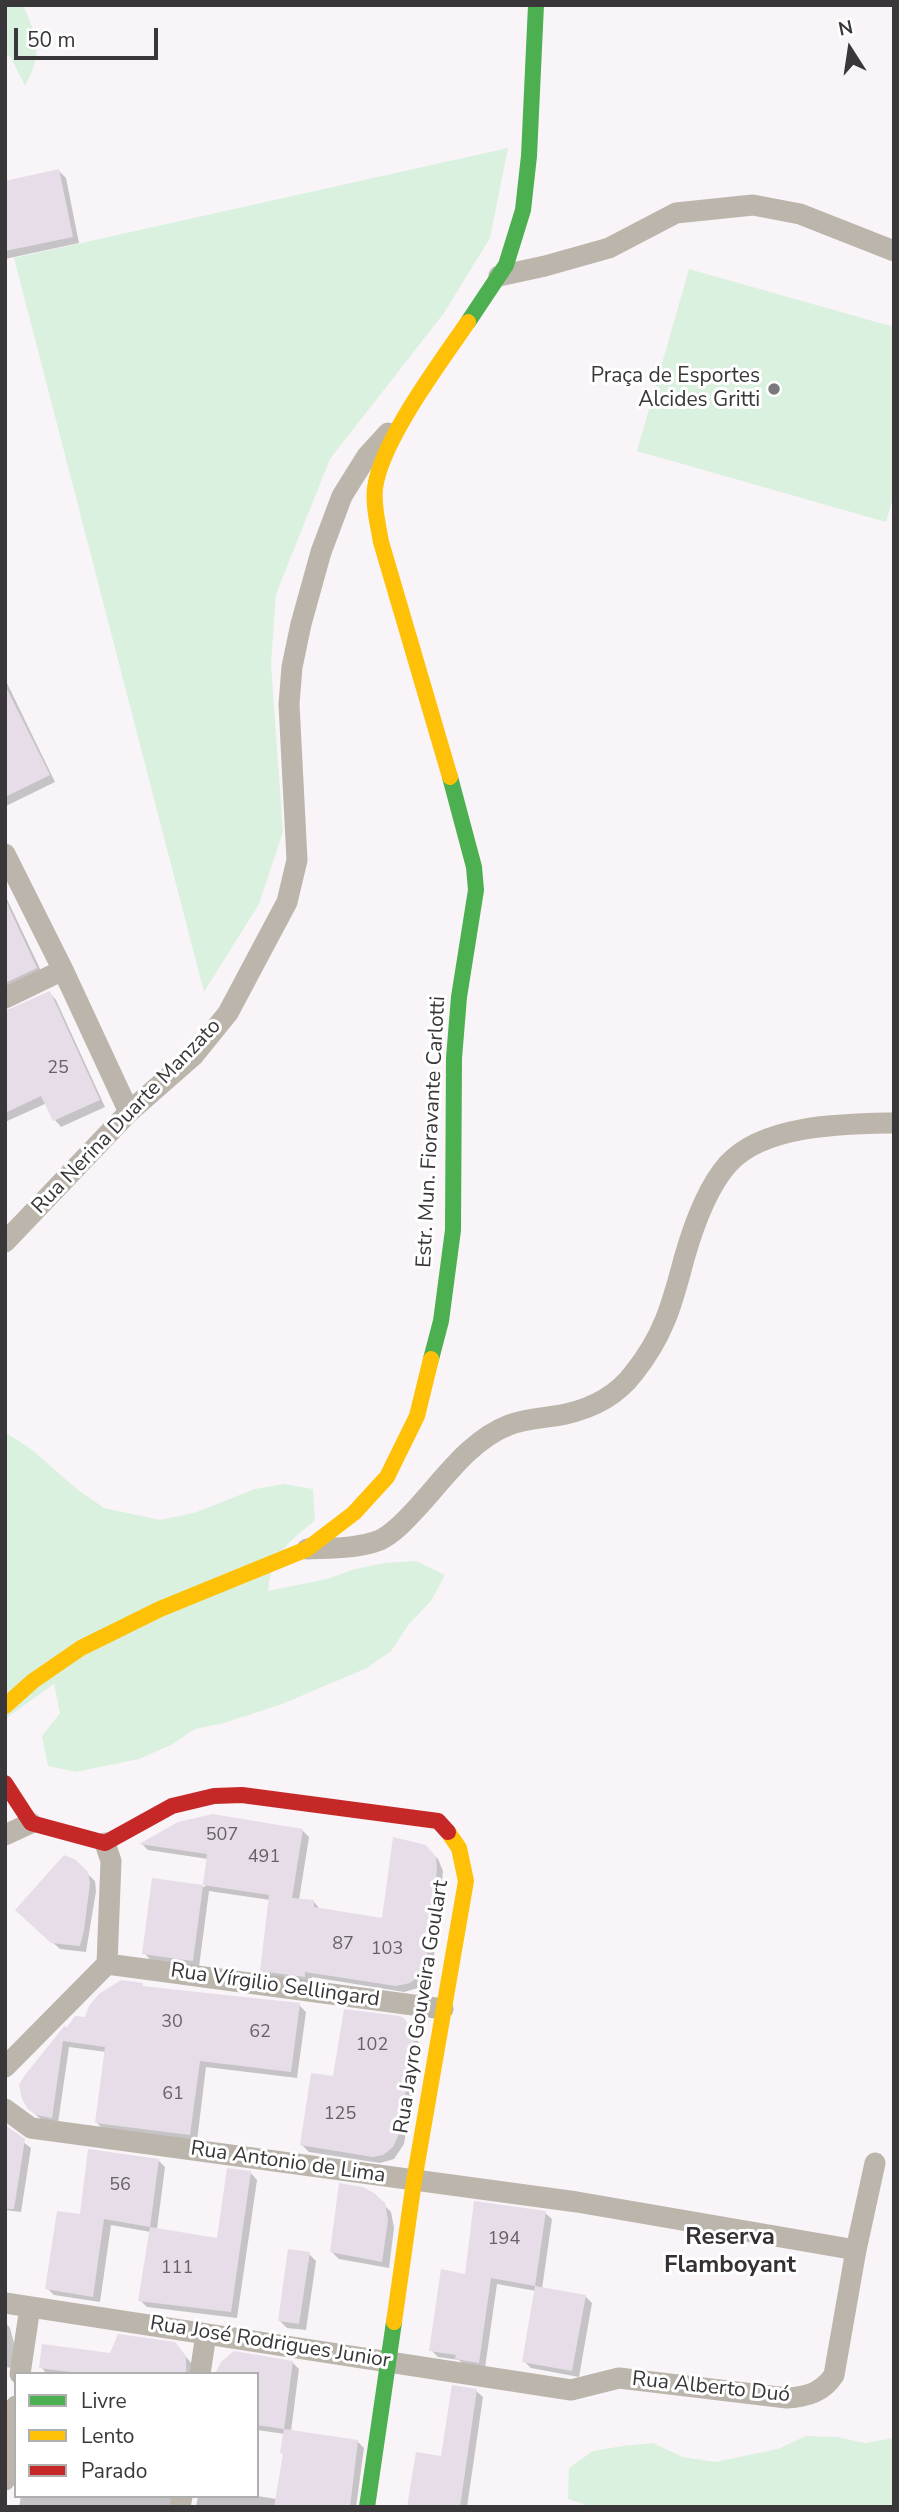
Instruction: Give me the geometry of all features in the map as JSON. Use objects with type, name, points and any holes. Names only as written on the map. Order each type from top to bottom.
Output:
[{"type":"street","name":"Estr. Mun. Fioravante Carlotti","points":[[5,1706],[33,1681],[80,1648],[160,1609],[307,1549],[354,1513],[387,1477],[417,1416],[441,1321],[453,1230],[454,1058],[459,997],[476,890],[474,867],[381,542],[374,487],[383,459],[414,402],[499,276],[516,242],[528,177],[536,5]]},
{"type":"street","points":[[499,276],[609,248],[676,213],[753,205],[800,214],[894,251]]},
{"type":"street","name":"Rua Nerina Duarte Manzato","points":[[5,1242],[129,1112],[194,1055],[228,1013],[287,902],[297,860],[289,704],[292,667],[301,624],[321,552],[342,496],[366,456],[414,402]]},
{"type":"street","points":[[5,854],[129,1112]]},
{"type":"street","points":[[5,998],[63,970]]},
{"type":"street","points":[[307,1549],[368,1544],[383,1538],[404,1521],[470,1450],[489,1434],[511,1424],[586,1407],[619,1390],[652,1349],[666,1323],[688,1245],[716,1179],[730,1162],[748,1148],[771,1138],[828,1126],[894,1123]]},
{"type":"street","points":[[5,1783],[31,1823]]},
{"type":"street","name":"Rua Jayro Gouveira Goulart","points":[[105,1843],[172,1806],[214,1796],[242,1795],[438,1821],[454,1836],[463,1853],[466,1881],[414,2181],[367,2507]]},
{"type":"street","points":[[5,1835],[31,1823],[105,1843],[111,1861],[107,1964],[5,2067]]},
{"type":"street","name":"Rua Vírgilio Sellingard","points":[[107,1964],[443,2009]]},
{"type":"street","name":"Rua Antonio de Lima","points":[[5,2109],[31,2128],[577,2203],[856,2250]]},
{"type":"street","name":"Rua Alberto Duó","points":[[534,2383],[571,2390],[619,2378],[787,2398],[802,2397],[826,2387],[834,2375],[856,2250],[875,2163]]},
{"type":"street","name":"Rua José Rodrigues Junior","points":[[5,2304],[534,2383]]},
{"type":"street","points":[[20,2372],[30,2307]]},
{"type":"street","points":[[200,2372],[206,2333]]},
{"type":"street","points":[[5,2480],[14,2419]]},
{"type":"green space","points":[[5,5],[23,5],[35,37],[34,64],[25,86],[10,56],[5,54]]},
{"type":"green space","points":[[508,148],[490,238],[444,313],[330,459],[276,594],[271,664],[283,832],[259,904],[204,992],[14,258]]},
{"type":"green space","name":"Praça de Esportes Alcides Gritti","points":[[689,269],[894,327],[894,494],[886,522],[637,451]]},
{"type":"green space","points":[[5,1432],[31,1449],[78,1490],[104,1508],[160,1520],[194,1513],[255,1489],[284,1484],[313,1489],[315,1520],[283,1550],[273,1568],[268,1591],[385,1563],[416,1561],[445,1575],[431,1601],[409,1624],[391,1651],[367,1668],[282,1704],[224,1723],[195,1729],[171,1745],[139,1759],[76,1772],[48,1766],[42,1736],[60,1713],[54,1684],[5,1719]]},
{"type":"green space","points":[[806,2436],[837,2437],[865,2443],[894,2438],[894,2507],[592,2507],[568,2499],[569,2468],[593,2451],[653,2443],[683,2457],[715,2462],[778,2449]]},
{"type":"building","points":[[59,169],[73,237],[5,251],[5,181]]},
{"type":"building","points":[[5,685],[50,775],[5,797]]},
{"type":"building","points":[[5,899],[37,968],[5,983]]},
{"type":"building","points":[[50,991],[100,1100],[53,1121],[41,1096],[5,1113],[5,1011]]},
{"type":"building","points":[[213,1814],[303,1829],[292,1898],[314,1900],[314,1907],[382,1918],[393,1837],[426,1845],[436,1857],[437,1869],[426,1967],[420,1976],[410,1983],[396,1986],[305,1972],[305,1977],[260,1971],[269,1895],[203,1885],[207,1854],[139,1844],[178,1822]]},
{"type":"building","points":[[64,1855],[76,1860],[88,1872],[90,1883],[80,1946],[51,1943],[15,1910]]},
{"type":"building","points":[[152,1878],[203,1885],[193,1961],[142,1954]]},
{"type":"building","points":[[121,1980],[143,1983],[142,1986],[300,2003],[291,2072],[200,2061],[190,2135],[95,2123],[105,2047],[63,2041],[52,2118],[36,2115],[22,2099],[19,2085],[25,2075],[65,2025],[65,2030],[75,2016],[85,2017],[89,2006],[99,1994]]},
{"type":"building","points":[[344,2009],[400,2016],[405,2019],[413,2034],[414,2044],[398,2136],[393,2147],[383,2155],[373,2157],[300,2145],[311,2073],[333,2076]]},
{"type":"building","points":[[5,2125],[25,2139],[14,2209],[5,2209]]},
{"type":"building","points":[[88,2149],[159,2159],[150,2227],[104,2219],[93,2297],[45,2289],[57,2211],[80,2214]]},
{"type":"building","points":[[227,2168],[251,2171],[231,2312],[138,2301],[150,2227],[217,2238]]},
{"type":"building","points":[[339,2183],[363,2187],[385,2203],[388,2220],[382,2262],[330,2252]]},
{"type":"building","points":[[474,2201],[546,2211],[535,2286],[491,2278],[479,2363],[455,2359],[456,2355],[429,2351],[441,2269],[465,2274]]},
{"type":"building","points":[[288,2249],[310,2252],[299,2324],[278,2321]]},
{"type":"building","points":[[535,2286],[586,2295],[572,2371],[522,2362]]},
{"type":"building","points":[[118,2334],[175,2342],[186,2356],[186,2372],[70,2372],[39,2368],[42,2344],[110,2353]]},
{"type":"building","points":[[234,2351],[293,2361],[284,2429],[259,2425],[259,2372],[216,2372],[221,2362]]},
{"type":"building","points":[[452,2385],[477,2389],[460,2507],[407,2507],[416,2452],[441,2456]]},
{"type":"building","points":[[284,2429],[358,2440],[350,2507],[274,2507],[283,2454],[280,2453]]},
{"type":"traffic: fast","points":[[468,322],[506,265],[523,210],[529,156],[536,5]]},
{"type":"traffic: fast","points":[[431,1359],[441,1321],[453,1230],[454,1058],[459,997],[476,890],[474,867],[450,777]]},
{"type":"traffic: fast","points":[[367,2507],[394,2322]]},
{"type":"traffic: slow","points":[[450,777],[381,542],[375,488],[388,448],[400,426],[468,322]]},
{"type":"traffic: slow","points":[[5,1706],[33,1681],[81,1648],[160,1609],[307,1549],[354,1513],[387,1477],[417,1416],[431,1359]]},
{"type":"traffic: slow","points":[[394,2322],[414,2181],[466,1881],[459,1848],[448,1832]]},
{"type":"traffic: jam","points":[[5,1783],[31,1823],[105,1843],[172,1806],[214,1796],[242,1795],[438,1821],[448,1832]]},
{"type":"place","name":"Praça de Esportes Alcides Gritti","points":[[774,389]]},
{"type":"district","name":"Reserva Flamboyant","points":[[730,2252]]}]
